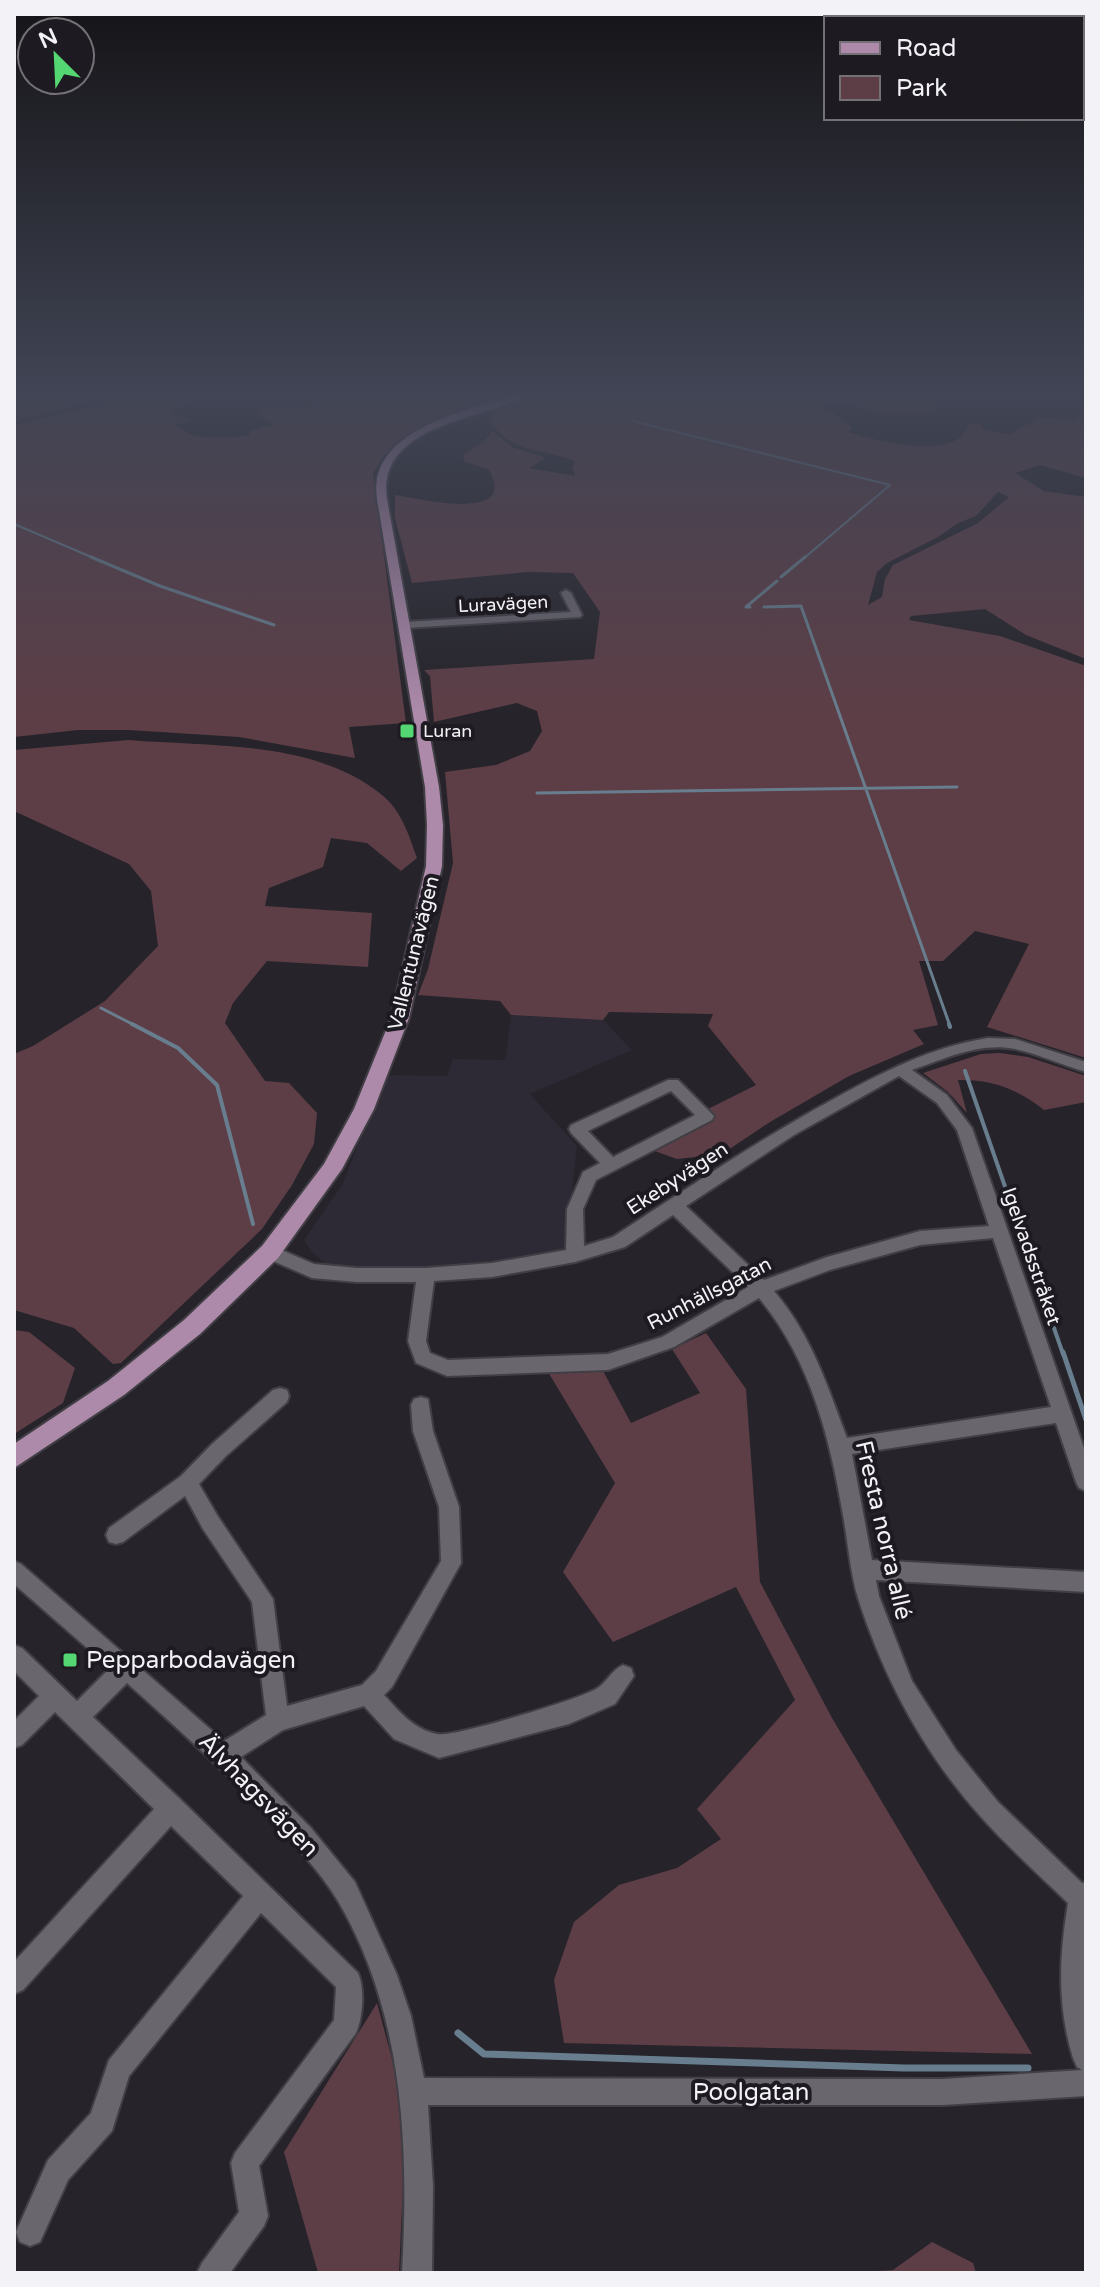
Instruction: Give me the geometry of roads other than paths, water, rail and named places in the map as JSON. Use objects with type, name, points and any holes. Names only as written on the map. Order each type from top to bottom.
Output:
[{"type":"main road","name":"Vallentunavägen","points":[[14,1457],[127,1379],[192,1327],[270,1252],[332,1169],[364,1109],[400,1018],[434,866],[432,787],[419,727],[406,625],[382,500]]},
{"type":"street","name":"Luravägen","points":[[406,625],[577,615],[566,593]]},
{"type":"street","name":"Ekebyvägen","points":[[270,1252],[312,1271],[426,1275],[492,1270],[575,1255],[619,1242],[788,1131],[900,1069],[962,1047],[988,1043],[1015,1044],[1086,1067]]},
{"type":"street","name":"Igelvadsstråket","points":[[900,1069],[942,1099],[964,1128],[1086,1482]]},
{"type":"street","points":[[575,1255],[575,1209],[589,1176],[706,1116],[673,1084],[577,1129],[610,1164]]},
{"type":"street","name":"Fresta norra allé","points":[[675,1206],[761,1288],[778,1308],[806,1353],[841,1447],[873,1610],[904,1688],[948,1758],[990,1810],[1083,1897]]},
{"type":"street","name":"Runhällsgatan","points":[[426,1275],[417,1341],[423,1358],[447,1368],[608,1362],[668,1342],[761,1288],[827,1264],[920,1238],[1001,1231]]},
{"type":"street","points":[[116,1535],[188,1482],[280,1396]]},
{"type":"street","points":[[223,1755],[278,1720],[368,1694],[384,1679],[451,1563],[449,1507],[423,1431],[421,1405]]},
{"type":"street","points":[[841,1447],[1061,1414]]},
{"type":"street","points":[[188,1482],[210,1522],[262,1599],[278,1720]]},
{"type":"street","points":[[864,1569],[1086,1582]]},
{"type":"street","name":"Älvhagsvägen","points":[[14,1571],[223,1755],[307,1840],[347,1892],[385,1971],[398,2012],[415,2091],[422,2199],[417,2273]]},
{"type":"street","points":[[14,1656],[349,1982],[347,2024],[245,2163],[254,2216],[212,2273]]},
{"type":"street","points":[[77,1717],[126,1668]]},
{"type":"street","points":[[368,1694],[402,1731],[439,1747],[561,1716],[607,1696],[623,1676]]},
{"type":"street","points":[[14,1737],[55,1696]]},
{"type":"street","points":[[14,1981],[172,1807]]},
{"type":"street","points":[[30,2232],[58,2170],[102,2121],[118,2069],[260,1895]]},
{"type":"street","points":[[1083,1897],[1071,1966],[1075,2027],[1086,2058]]},
{"type":"street","name":"Poolgatan","points":[[415,2091],[943,2092],[1086,2083]]},
{"type":"waterway","points":[[803,559],[873,500]]},
{"type":"waterway","points":[[14,524],[96,559]]},
{"type":"waterway","points":[[91,557],[160,586],[274,625]]},
{"type":"waterway","points":[[781,577],[805,557]]},
{"type":"waterway","points":[[750,607],[746,607],[777,581]]},
{"type":"waterway","points":[[764,607],[801,606],[866,788]]},
{"type":"waterway","points":[[866,788],[957,787]]},
{"type":"waterway","points":[[537,793],[866,788]]},
{"type":"waterway","points":[[866,788],[950,1026]]},
{"type":"waterway","points":[[101,1008],[136,1026]]},
{"type":"waterway","points":[[132,1024],[178,1048],[217,1085],[253,1224]]},
{"type":"waterway","points":[[965,1071],[1063,1354]]},
{"type":"waterway","points":[[1063,1352],[1086,1420]]},
{"type":"waterway","points":[[458,2033],[484,2054],[904,2068],[1028,2068]]},
{"type":"place","name":"Luran","points":[[407,731]]},
{"type":"place","name":"Pepparbodavägen","points":[[70,1660]]}]
